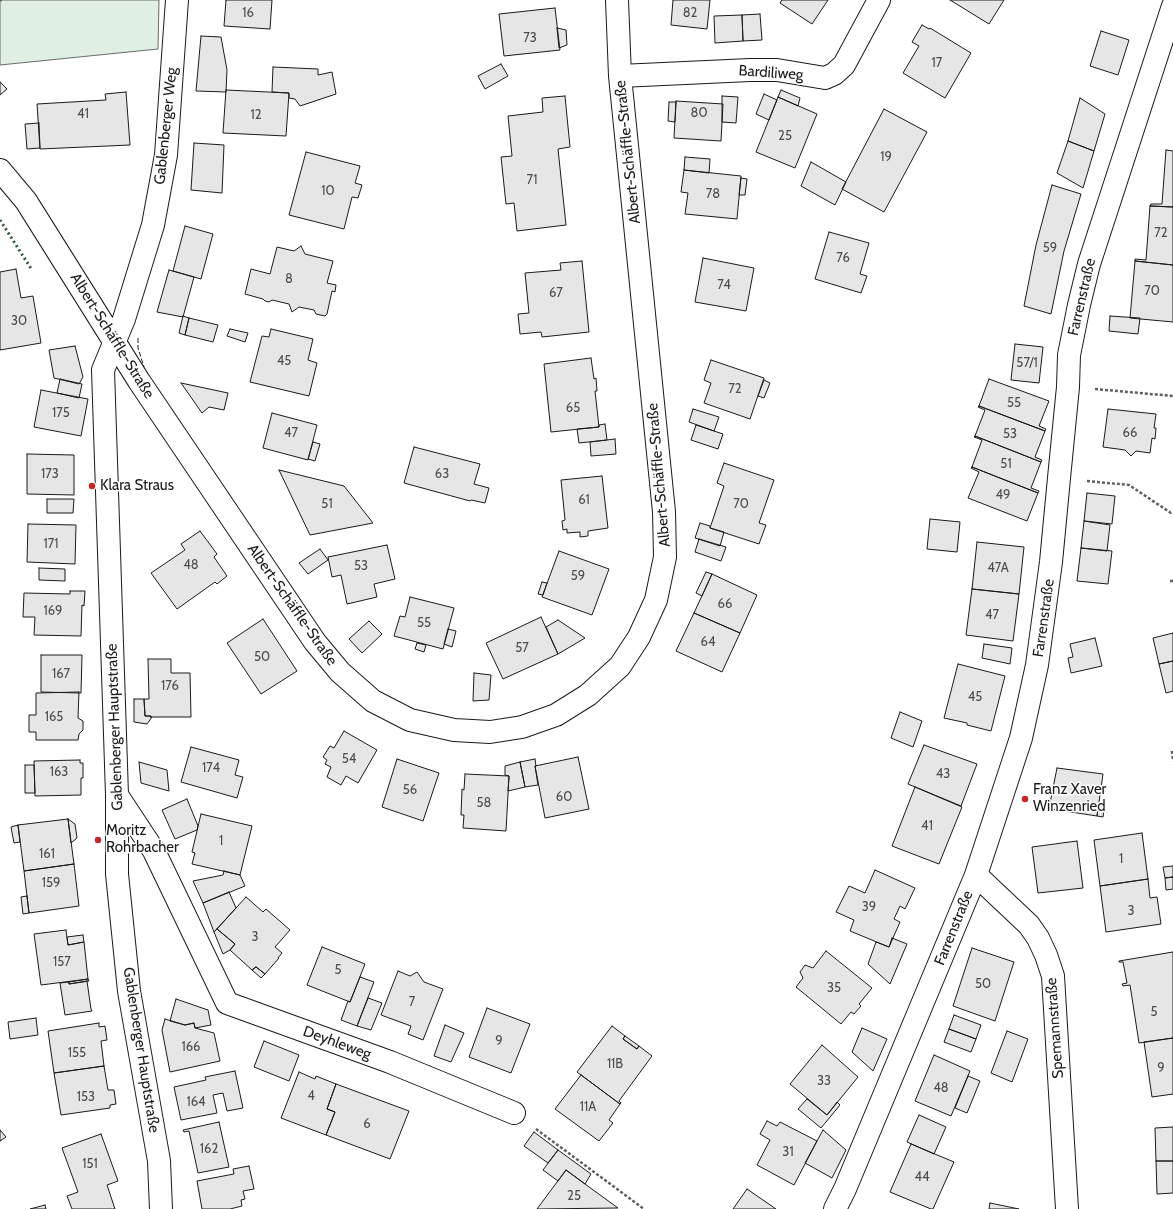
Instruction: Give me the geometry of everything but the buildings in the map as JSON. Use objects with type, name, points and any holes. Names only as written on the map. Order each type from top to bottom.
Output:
[{"type":"street","name":"Gablenberger Weg","points":[[115,341],[124,319],[153,225],[166,155],[177,0]]},
{"type":"street","name":"Albert-Schäffle-Straße","points":[[0,170],[26,201],[144,387],[315,642],[340,672],[373,701],[410,720],[454,730],[490,732],[522,727],[556,715],[588,695],[620,666],[639,637],[656,600],[665,557],[663,504],[620,76],[617,0]]},
{"type":"street","name":"Bardiliweg","points":[[620,76],[777,70],[825,78],[834,74],[844,65],[879,0]]},
{"type":"street","name":"Farrenstraße","points":[[835,1209],[855,1168],[976,875],[1020,738],[1037,665],[1052,562],[1068,387],[1069,354],[1089,264],[1173,6]]},
{"type":"street","name":"Gablenberger Hauptstraße","points":[[115,341],[103,370],[117,795],[117,874],[131,998],[159,1161],[161,1209]]},
{"type":"street","name":"Deyhleweg","points":[[117,795],[154,852],[228,1003],[390,1062],[514,1113]]},
{"type":"street","name":"Spemannstraße","points":[[976,875],[1029,924],[1044,949],[1053,976],[1067,1209]]},
{"type":"path","points":[[1068,387],[1173,396]]},
{"type":"path","points":[[1059,478],[1129,485],[1171,513],[1173,512]]},
{"type":"path","points":[[1172,751],[1173,761]]},
{"type":"path","points":[[514,1113],[644,1209]]},
{"type":"green space","points":[[0,0],[159,0],[158,49],[0,65]]},
{"type":"hedge","points":[[0,220],[32,270]]},
{"type":"fence","points":[[138,338],[138,348],[144,367]]},
{"type":"place","name":"Klara Straus","points":[[92,486]]},
{"type":"place","name":"Franz Xaver Winzenried","points":[[1025,799]]},
{"type":"place","name":"Moritz Rohrbacher","points":[[98,840]]}]
